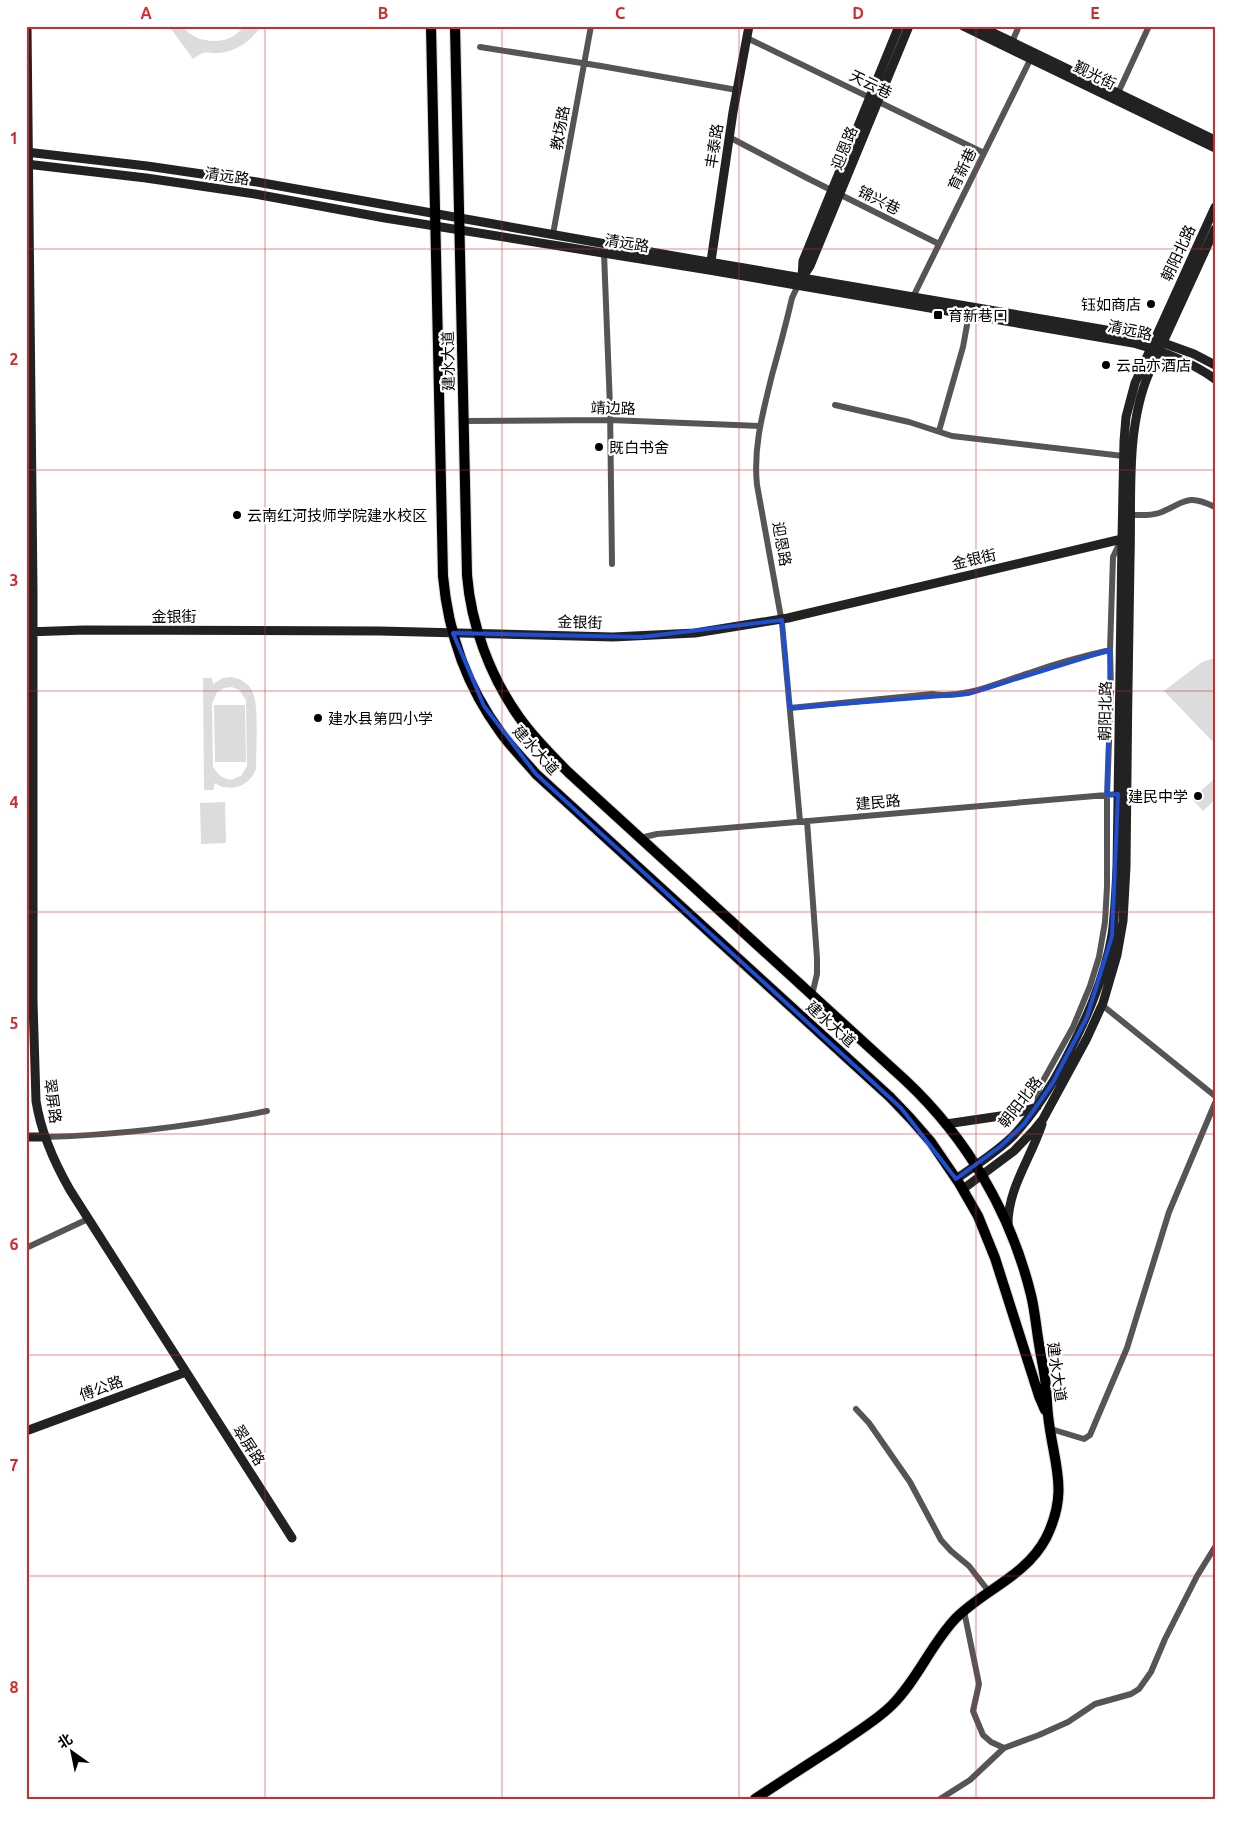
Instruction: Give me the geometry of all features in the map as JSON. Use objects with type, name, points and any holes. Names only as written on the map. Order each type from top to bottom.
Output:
[{"type":"main road","name":"翠屏路","points":[[27,26],[33,1002],[36,1101],[45,1137],[62,1176],[292,1538]]},
{"type":"main road","name":"建水大道","points":[[431,26],[443,576],[446,605],[464,666],[484,706],[500,732],[536,774],[901,1108],[931,1142],[963,1189],[978,1216],[990,1244],[1039,1396],[1048,1415]]},
{"type":"main road","name":"建水大道","points":[[455,26],[467,574],[470,601],[486,656],[505,694],[529,730],[568,772],[917,1091],[946,1124],[982,1175],[1008,1225],[1031,1295],[1046,1386],[1048,1415]]},
{"type":"main road","name":"丰泰路","points":[[710,266],[729,137],[749,26]]},
{"type":"main road","name":"迎恩路","points":[[800,282],[810,266],[836,192],[874,99],[899,26]]},
{"type":"main road","name":"迎恩路","points":[[874,99],[909,26]]},
{"type":"main road","name":"觐光街","points":[[964,26],[1118,93],[1215,140]]},
{"type":"main road","name":"觐光街","points":[[979,26],[1215,148]]},
{"type":"main road","name":"清远路","points":[[27,152],[147,166],[257,182],[554,234],[710,266],[968,314],[1133,343],[1157,345],[1203,370],[1215,379]]},
{"type":"main road","name":"清远路","points":[[27,164],[136,176],[245,192],[436,226],[604,253],[710,266]]},
{"type":"main road","name":"朝阳北路","points":[[963,1189],[1014,1151],[1043,1119],[1087,1038],[1102,1005],[1117,955],[1125,904],[1131,515],[1135,419],[1157,345],[1215,207]]},
{"type":"main road","name":"朝阳北路","points":[[956,1179],[1001,1146],[1024,1124],[1037,1107],[1052,1084],[1079,1034],[1104,971],[1112,936],[1115,904],[1123,456],[1126,417],[1131,394],[1215,228]]},
{"type":"main road","name":"清远路","points":[[800,282],[913,297],[1157,345],[1194,354],[1215,365]]},
{"type":"main road","name":"金银街","points":[[30,632],[124,630],[380,631],[641,637],[704,632],[782,620],[1122,538]]},
{"type":"main road","points":[[946,1124],[1014,1114],[1037,1107]]},
{"type":"main road","points":[[1008,1225],[1011,1198],[1036,1143],[1043,1119]]},
{"type":"main road","points":[[26,1137],[45,1137]]},
{"type":"main road","name":"傅公路","points":[[26,1431],[186,1372]]},
{"type":"main road","points":[[755,1799],[883,1714],[907,1689],[939,1639],[964,1611],[1027,1564],[1040,1548],[1048,1533],[1059,1489],[1057,1462],[1048,1415]]},
{"type":"street","name":"教场路","points":[[554,234],[591,26]]},
{"type":"street","points":[[1012,42],[1019,26]]},
{"type":"street","points":[[1118,93],[1149,26]]},
{"type":"street","name":"天云巷","points":[[747,38],[984,153]]},
{"type":"street","points":[[480,48],[737,90]]},
{"type":"street","name":"育新巷","points":[[913,297],[1032,55]]},
{"type":"street","name":"锦兴巷","points":[[729,137],[939,244]]},
{"type":"street","points":[[604,253],[610,420],[612,564]]},
{"type":"street","name":"迎恩路","points":[[800,282],[792,298],[760,426],[756,463],[757,485],[782,620],[817,958],[817,974],[812,995]]},
{"type":"street","points":[[940,431],[963,347],[968,314]]},
{"type":"street","points":[[835,406],[909,422],[952,436],[1123,456]]},
{"type":"street","name":"靖边路","points":[[465,421],[610,420],[760,426]]},
{"type":"street","points":[[1131,515],[1152,515],[1184,500],[1195,500],[1215,507]]},
{"type":"street","points":[[1037,1107],[1039,1088],[1073,1027],[1090,986],[1099,957],[1105,922],[1108,887],[1107,795],[1111,688],[1112,557],[1122,538]]},
{"type":"street","points":[[790,708],[932,694],[950,696],[968,694],[1033,671],[1110,650]]},
{"type":"street","name":"建民路","points":[[640,838],[657,834],[1118,794]]},
{"type":"street","points":[[1102,1005],[1215,1096]]},
{"type":"street","points":[[1051,1430],[1084,1439],[1090,1435],[1127,1348],[1169,1212],[1215,1103]]},
{"type":"street","points":[[45,1137],[163,1129],[267,1111]]},
{"type":"street","points":[[26,1248],[88,1218]]},
{"type":"street","points":[[856,1409],[869,1423],[910,1482],[941,1540],[969,1566],[990,1593]]},
{"type":"street","points":[[940,1799],[970,1780],[1004,1748],[1068,1722],[1095,1704],[1131,1694],[1139,1689],[1151,1672],[1165,1639],[1197,1576],[1215,1547]]},
{"type":"street","points":[[964,1611],[979,1684],[973,1711],[983,1735],[991,1742],[1004,1748]]},
{"type":"highlighted area","points":[[782,620],[790,708],[968,694],[1110,650],[1107,795],[1118,794],[1112,936],[1087,1017],[1052,1084],[1024,1124],[1001,1146],[956,1179],[901,1108],[536,774],[484,706],[453,633],[641,637]]},
{"type":"shaded area","points":[[169,26],[182,26],[198,38],[219,41],[232,37],[247,26],[261,26],[248,41],[238,48],[219,53],[203,53],[193,59]]},
{"type":"shaded area","points":[[1215,658],[1215,744],[1164,691],[1202,662]]},
{"type":"shaded area","points":[[232,677],[242,681],[250,687],[253,693],[257,718],[256,769],[244,784],[227,788],[214,783],[214,790],[204,790],[203,678],[212,678],[213,684],[223,678]],"holes":[[[232,687],[239,690],[246,700],[247,766],[241,776],[230,780],[220,776],[213,767],[212,704],[217,692],[224,688]]]},
{"type":"shaded area","points":[[214,705],[245,705],[246,762],[215,762]]},
{"type":"shaded area","points":[[1215,778],[1215,800],[1203,811],[1192,799]]},
{"type":"shaded area","points":[[225,802],[226,843],[201,844],[200,803]]},
{"type":"place","name":"钰如商店","points":[[1151,304]]},
{"type":"place","name":"育新巷口","points":[[938,315]]},
{"type":"place","name":"云品亦酒店","points":[[1106,365]]},
{"type":"place","name":"既白书舍","points":[[599,447]]},
{"type":"place","name":"云南红河技师学院建水校区","points":[[237,515]]},
{"type":"place","name":"建水县第四小学","points":[[318,718]]},
{"type":"place","name":"建民中学","points":[[1198,796]]}]
